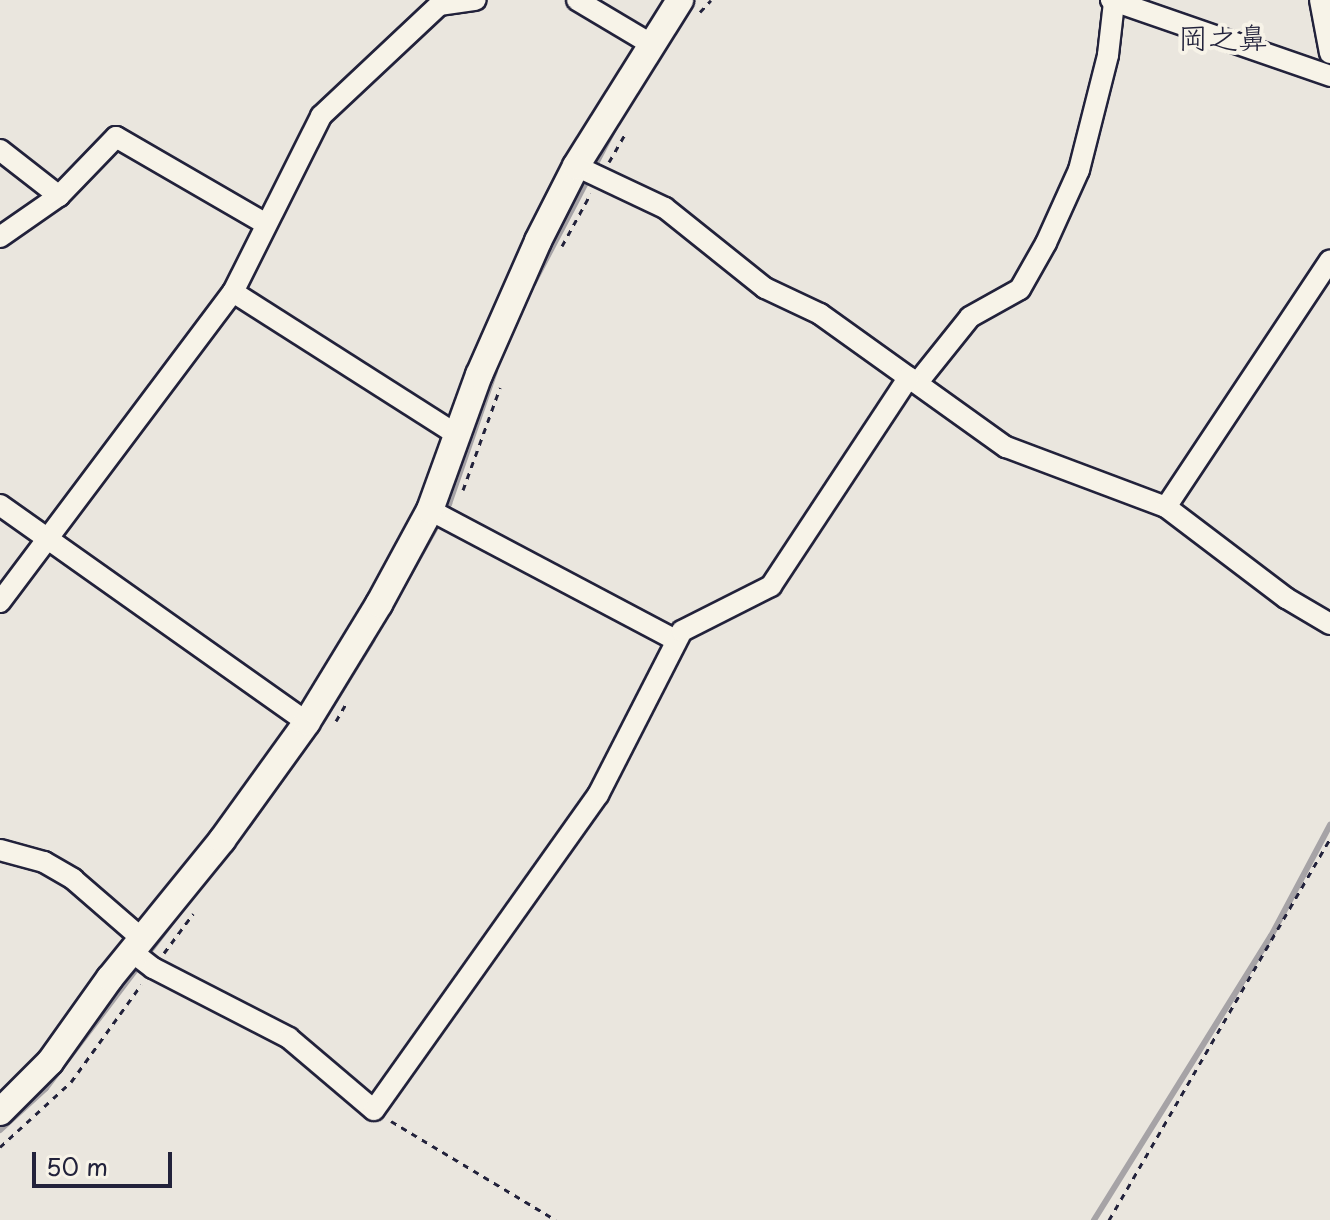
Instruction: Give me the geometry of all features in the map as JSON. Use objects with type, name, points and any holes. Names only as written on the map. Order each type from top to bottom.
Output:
[{"type":"street","points":[[0,602],[233,292],[328,108],[439,5],[476,0]]},
{"type":"street","points":[[577,0],[649,43]]},
{"type":"street","points":[[0,1112],[50,1062],[140,952],[307,722],[438,514],[459,436],[503,316],[586,171],[649,43],[680,0]]},
{"type":"street","points":[[1320,0],[1330,53]]},
{"type":"street","points":[[0,850],[44,862],[73,879],[140,952],[289,1038],[374,1110],[598,795],[676,640],[690,624],[771,586],[914,379],[970,317],[1020,289],[1046,243],[1079,170],[1108,55],[1113,1],[1330,76]]},
{"type":"street","points":[[0,237],[59,196],[116,137],[266,224]]},
{"type":"street","points":[[0,150],[59,196]]},
{"type":"street","points":[[586,171],[665,208],[765,288],[820,314],[1006,447],[1166,507],[1286,598],[1330,624]]},
{"type":"street","points":[[1166,507],[1330,260]]},
{"type":"street","points":[[233,292],[459,436]]},
{"type":"street","points":[[0,505],[44,541],[307,722]]},
{"type":"street","points":[[438,514],[676,640]]},
{"type":"path","points":[[1109,1220],[1276,940],[1330,838]]},
{"type":"path","points":[[374,1110],[556,1220]]},
{"type":"waterway","points":[[533,284],[615,127]]},
{"type":"waterway","points":[[404,584],[449,504],[495,371]]},
{"type":"waterway","points":[[322,722],[373,639]]},
{"type":"waterway","points":[[248,826],[316,731]]},
{"type":"waterway","points":[[1094,1220],[1271,936],[1330,825]]},
{"type":"waterway","points":[[0,1130],[46,1088],[179,913]]},
{"type":"district","name":"岡之鼻","points":[[1223,37]]}]
